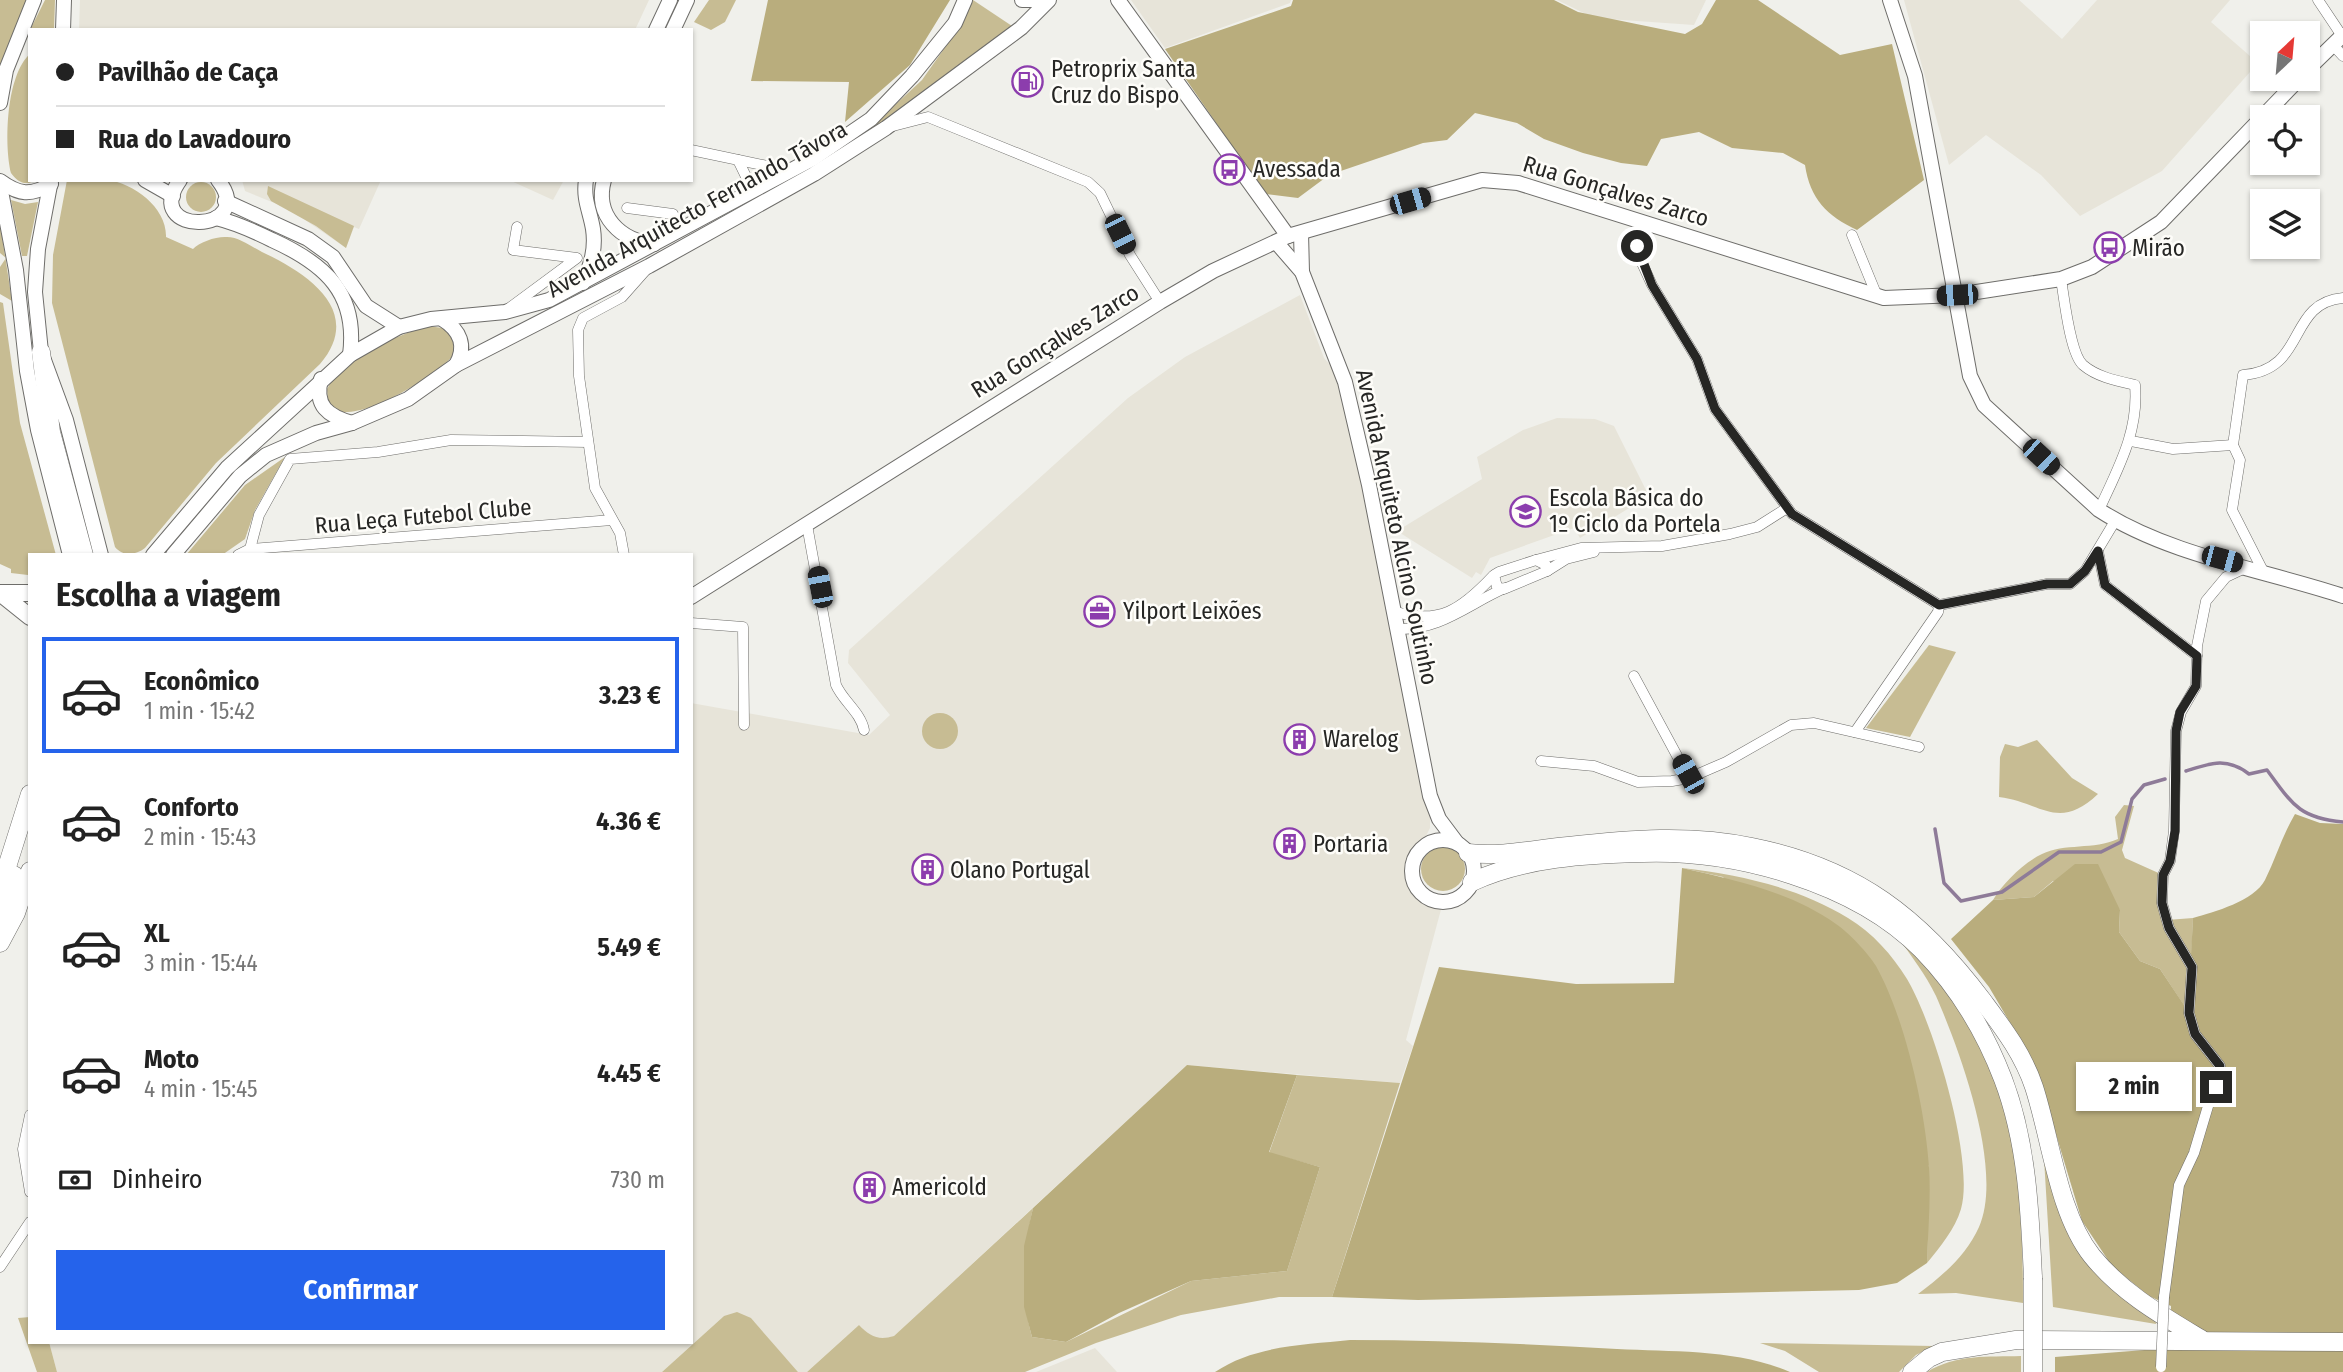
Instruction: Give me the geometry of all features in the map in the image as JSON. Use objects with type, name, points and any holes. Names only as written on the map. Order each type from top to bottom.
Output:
[{"type":"highway","points":[[41,352],[51,432],[83,553]]},
{"type":"highway","points":[[0,888],[28,800]]},
{"type":"highway","points":[[0,919],[28,830]]},
{"type":"highway","points":[[1463,848],[1504,854],[1629,839],[1723,841],[1801,858],[1834,870],[1892,906],[1934,942],[1963,974],[2016,1045],[2032,1083],[2066,1204],[2091,1254],[2144,1304],[2200,1339]]},
{"type":"highway","points":[[1472,882],[1507,868],[1531,864],[1630,853],[1695,854],[1792,875],[1824,888],[1886,920],[1921,949],[1954,987],[1979,1028],[2003,1079],[2017,1129],[2026,1179],[2033,1278],[2033,1372]]},
{"type":"highway","points":[[0,943],[16,913],[28,877]]},
{"type":"highway","points":[[1912,1372],[1928,1358],[1942,1352],[2017,1340],[2200,1339],[2343,1342]]},
{"type":"main road","points":[[0,103],[13,51],[34,0]]},
{"type":"main road","points":[[63,28],[64,0]]},
{"type":"main road","points":[[657,28],[670,0]]},
{"type":"main road","points":[[674,28],[687,0]]},
{"type":"main road","name":"Avenida Arquitecto Fernando Távora","points":[[155,553],[227,468],[350,355],[400,327],[505,312],[550,300],[814,158],[870,119],[912,76],[955,23],[965,0]]},
{"type":"main road","points":[[1023,0],[1039,0]]},
{"type":"main road","name":"Avenida Arquitecto Fernando Távora","points":[[175,553],[240,476],[266,455],[316,433],[352,423],[408,398],[456,365],[649,266],[814,174],[886,128],[1021,28],[1049,0]]},
{"type":"main road","points":[[1890,0],[1915,76],[1970,376],[1984,405],[2099,510],[2115,521],[2171,545],[2343,596]]},
{"type":"main road","name":"Avenida Arquiteto Alcino Soutinho","points":[[1117,1],[1288,237],[1345,382],[1369,485],[1430,796],[1439,819],[1463,848]]},
{"type":"main road","points":[[2320,57],[2339,38]]},
{"type":"main road","points":[[13,51],[28,44]]},
{"type":"main road","name":"Rua Gonçalves Zarco","points":[[693,596],[1160,302],[1213,271],[1288,237],[1482,180],[1518,183],[1877,296],[1957,295],[2061,279],[2092,267],[2161,222],[2287,91]]},
{"type":"main road","points":[[0,183],[23,194],[38,192],[51,182]]},
{"type":"main road","points":[[51,182],[38,249],[35,292],[41,352],[66,420],[100,553]]},
{"type":"main road","points":[[148,182],[173,196]]},
{"type":"main road","points":[[179,182],[173,196],[177,213],[183,219],[200,224],[216,218],[235,222],[300,253],[323,269],[340,291],[351,318],[350,355]]},
{"type":"main road","points":[[216,218],[225,201],[219,182]]},
{"type":"main road","points":[[583,283],[594,250],[593,227],[584,192],[586,182]]},
{"type":"main road","points":[[604,182],[604,208],[608,221],[635,242],[656,244]]},
{"type":"main road","points":[[0,183],[16,270],[31,395],[70,553]]},
{"type":"main road","points":[[225,201],[309,239],[333,257],[366,306],[400,327]]},
{"type":"main road","name":"Avenida Arquiteto Alcino Soutinho","points":[[1288,237],[1302,272]]},
{"type":"main road","points":[[442,319],[458,332],[462,344],[463,354],[456,365]]},
{"type":"main road","points":[[321,379],[318,391],[321,405],[330,415],[352,423]]},
{"type":"main road","points":[[0,593],[28,593]]},
{"type":"main road","points":[[0,593],[28,615]]},
{"type":"main road","name":"Avenida Arquiteto Alcino Soutinho","points":[[1423,848],[1430,828],[1430,796]]},
{"type":"main road","points":[[1445,840],[1463,848],[1474,867],[1472,882],[1464,894],[1450,901],[1436,901],[1423,894],[1414,882],[1412,867],[1423,848],[1445,840]]},
{"type":"street","points":[[2318,0],[2339,38],[2343,56]]},
{"type":"street","points":[[928,117],[933,91]]},
{"type":"street","points":[[886,128],[928,117],[1095,186],[1130,255],[1160,302]]},
{"type":"street","points":[[693,150],[772,167]]},
{"type":"street","points":[[738,160],[753,191]]},
{"type":"street","points":[[627,208],[673,214],[679,231]]},
{"type":"street","points":[[1641,222],[1637,246],[1641,261],[1652,285],[1697,359],[1715,409],[1787,508],[1801,520],[1939,605],[2047,584],[2070,584],[2085,571],[2115,521]]},
{"type":"street","points":[[505,312],[577,258],[513,250],[517,227]]},
{"type":"street","points":[[1852,235],[1877,296]]},
{"type":"street","points":[[624,553],[620,533],[595,488],[579,376],[579,324],[583,318],[622,297],[649,266]]},
{"type":"street","points":[[2061,279],[2075,353],[2081,364],[2096,373],[2135,385],[2137,409],[2131,441],[2099,510]]},
{"type":"street","points":[[546,281],[550,300]]},
{"type":"street","points":[[2162,1370],[2164,1297],[2179,1185],[2194,1153],[2220,1066],[2195,1034],[2189,1013],[2192,967],[2169,928],[2162,903],[2163,875],[2170,861],[2175,831],[2176,731],[2180,712],[2196,686],[2197,656],[2206,601],[2226,577],[2256,569],[2232,510],[2240,460],[2233,445],[2243,375],[2261,373],[2272,367],[2291,348],[2314,306],[2324,300],[2343,298]]},
{"type":"street","points":[[250,549],[259,515],[290,459],[378,452],[451,440],[587,442]]},
{"type":"street","points":[[2131,441],[2173,449],[2233,445]]},
{"type":"street","points":[[1393,611],[1421,618],[1447,612],[1460,607],[1494,575],[1560,551],[1662,546],[1730,534],[1757,527],[1787,508]]},
{"type":"street","name":"Rua Leça Futebol Clube","points":[[242,553],[250,549],[612,520]]},
{"type":"street","points":[[807,525],[836,685],[842,698],[863,720],[864,730]]},
{"type":"street","points":[[1396,629],[1417,628],[1458,615],[1566,559],[1604,549]]},
{"type":"street","points":[[2098,551],[2105,585],[2197,656]]},
{"type":"street","points":[[1536,559],[1546,565],[1547,571]]},
{"type":"street","points":[[1494,575],[1497,587],[1512,586]]},
{"type":"street","points":[[1855,732],[1918,644],[1939,605]]},
{"type":"street","points":[[693,623],[743,627],[744,726]]},
{"type":"street","points":[[1402,658],[1407,642],[1417,628]]},
{"type":"street","points":[[1634,676],[1689,778]]},
{"type":"street","points":[[1541,761],[1594,766],[1638,782],[1689,778],[1726,762],[1791,725],[1814,723],[1919,747]]},
{"type":"street","points":[[28,1125],[23,1149],[28,1180]]},
{"type":"street","points":[[0,1267],[28,1225]]},
{"type":"shaded area","points":[[0,0],[27,0],[0,67]]},
{"type":"shaded area","points":[[45,0],[55,0],[54,28],[31,28]]},
{"type":"shaded area","points":[[80,0],[649,0],[636,28],[79,28]]},
{"type":"shaded area","points":[[709,0],[736,0],[725,22],[711,30],[694,22]]},
{"type":"shaded area","points":[[768,0],[950,0],[910,65],[845,122],[849,82],[751,81]]},
{"type":"shaded area","points":[[973,0],[1012,26],[854,143],[922,80]]},
{"type":"shaded area","points":[[1131,0],[1291,0],[1290,3],[1165,48]]},
{"type":"shaded area","points":[[1293,0],[1554,0],[1578,12],[1685,34],[1702,24],[1716,0],[1758,0],[1840,55],[1892,44],[1924,180],[1857,230],[1837,219],[1822,205],[1811,188],[1805,165],[1783,153],[1732,148],[1699,132],[1661,139],[1647,166],[1621,163],[1544,139],[1517,123],[1475,113],[1447,140],[1423,143],[1329,175],[1298,198],[1266,194],[1249,178],[1230,143],[1165,49],[1291,6]]},
{"type":"shaded area","points":[[1557,0],[1706,0],[1694,25],[1594,18]]},
{"type":"shaded area","points":[[1904,0],[2019,0],[2062,39],[2097,0],[2230,0],[2211,22],[2250,56],[2250,72],[2162,171],[2080,216],[2041,175],[1986,135],[1949,165]]},
{"type":"shaded area","points":[[28,56],[28,182],[32,182],[26,183],[16,179],[11,173],[8,145],[9,110],[16,77]]},
{"type":"shaded area","points":[[67,182],[117,182],[138,192],[155,207],[165,226],[166,237],[193,249],[213,239],[232,237],[296,271],[325,296],[333,311],[336,327],[332,345],[320,364],[216,463],[145,548],[138,552],[124,553],[115,547],[52,303],[53,255]]},
{"type":"shaded area","points":[[201,182],[211,187],[216,197],[211,207],[201,212],[191,207],[186,197],[191,187]]},
{"type":"shaded area","points":[[243,182],[380,182],[359,229],[354,227],[346,248],[289,209],[245,191]]},
{"type":"shaded area","points":[[513,182],[563,182],[553,200]]},
{"type":"shaded area","points":[[268,186],[354,226],[346,248],[316,226],[271,201],[267,194]]},
{"type":"shaded area","points":[[11,200],[25,204],[38,202],[27,256],[22,256]]},
{"type":"shaded area","points":[[0,223],[5,257],[0,253]]},
{"type":"shaded area","points":[[5,259],[12,301],[0,294],[0,267]]},
{"type":"shaded area","points":[[1300,295],[1324,358],[1345,382],[1430,796],[1430,828],[1414,860],[1412,875],[1423,894],[1443,902],[1406,1040],[1413,1046],[1400,1083],[1187,1065],[894,1336],[882,1340],[868,1334],[859,1325],[807,1372],[798,1372],[751,1318],[724,1316],[693,1344],[693,703],[869,735],[890,715],[848,663],[849,650],[1128,398],[1185,357]]},
{"type":"shaded area","points":[[0,302],[3,303],[20,423],[55,553],[28,553],[28,575],[11,573],[11,569],[0,564]]},
{"type":"shaded area","points":[[427,326],[443,328],[453,338],[453,356],[430,375],[398,395],[364,409],[336,411],[328,402],[327,389],[345,366],[371,349]]},
{"type":"shaded area","name":"Escola Básica do 1º Ciclo da Portela","points":[[1557,418],[1595,419],[1614,426],[1649,496],[1580,538],[1574,528],[1490,558],[1481,575],[1476,572],[1472,578],[1397,531],[1482,479],[1477,457],[1523,430]]},
{"type":"shaded area","points":[[285,457],[255,510],[245,539],[225,553],[188,553],[245,485]]},
{"type":"shaded area","points":[[1929,645],[1956,652],[1910,737],[1866,728]]},
{"type":"shaded area","points":[[940,713],[953,718],[958,731],[953,744],[940,749],[927,744],[922,731],[927,718]]},
{"type":"shaded area","points":[[2037,740],[2072,778],[2098,794],[2072,811],[2060,813],[1999,797],[2000,757],[2005,744],[2018,747]]},
{"type":"shaded area","points":[[2124,805],[2134,806],[2122,850],[2125,858],[2163,875],[2167,920],[2193,918],[2189,1013],[2160,969],[2140,961],[2119,932],[2120,910],[2053,881],[2034,897],[1993,900],[2014,874],[2042,854],[2118,839],[2115,817]]},
{"type":"shaded area","points":[[2295,814],[2320,823],[2343,824],[2343,1372],[2055,1372],[2055,1357],[2170,1348],[2171,1306],[2149,1296],[2112,1266],[2082,1221],[2046,1101],[2022,1043],[1989,987],[1951,939],[1993,900],[2034,897],[2075,864],[2098,864],[2120,910],[2119,932],[2140,961],[2160,969],[2188,1011],[2193,918],[2233,905],[2260,887]]},
{"type":"shaded area","points":[[1443,847],[1459,853],[1465,869],[1459,885],[1443,891],[1427,885],[1421,869],[1427,853]]},
{"type":"shaded area","points":[[1682,868],[1726,874],[1768,884],[1829,907],[1874,938],[1907,979],[1939,1058],[1957,1126],[1962,1158],[1964,1187],[1961,1209],[1951,1231],[1927,1263],[1929,1166],[1723,877]]},
{"type":"shaded area","points":[[1682,868],[1742,883],[1800,903],[1841,928],[1876,966],[1896,1011],[1912,1064],[1923,1118],[1930,1179],[1927,1263],[1897,1283],[1859,1290],[1418,1300],[1332,1297],[1439,967],[1576,984],[1674,983]]},
{"type":"shaded area","points":[[1898,937],[1940,980],[1962,1009],[1981,1043],[1995,1078],[2006,1114],[2018,1189],[2023,1303],[1956,1293],[1918,1294],[1953,1265],[1974,1237],[1985,1203],[1986,1175],[1976,1111],[1946,1019],[1932,988]]},
{"type":"shaded area","points":[[1187,1065],[1297,1075],[1269,1152],[1320,1167],[1287,1271],[1191,1281],[1119,1313],[1066,1342],[1032,1337],[1024,1307],[1024,1246],[1033,1208]]},
{"type":"shaded area","points":[[1297,1075],[1400,1083],[1332,1297],[1279,1297],[1181,1315],[1096,1343],[1025,1372],[807,1372],[859,1325],[875,1336],[894,1336],[1033,1208],[1024,1272],[1032,1337],[1066,1342],[1191,1281],[1287,1271],[1320,1167],[1269,1153]]},
{"type":"shaded area","points":[[2043,1142],[2067,1222],[2155,1317],[2156,1324],[2053,1307]]},
{"type":"shaded area","points":[[737,1312],[751,1318],[798,1372],[662,1372],[724,1316]]},
{"type":"shaded area","points":[[28,1317],[28,1344],[50,1344],[57,1372],[37,1372],[18,1318]]},
{"type":"shaded area","points":[[1350,1340],[1705,1353],[1749,1359],[1790,1372],[1215,1372],[1230,1363],[1263,1351]]},
{"type":"shaded area","points":[[1760,1343],[1934,1346],[1916,1355],[1899,1372],[1819,1372],[1785,1351]]},
{"type":"shaded area","points":[[50,1344],[693,1344],[662,1372],[57,1372]]},
{"type":"shaded area","points":[[1095,1348],[1117,1372],[1036,1372]]},
{"type":"shaded area","points":[[2021,1356],[2021,1372],[1927,1372],[1961,1359]]},
{"type":"waterway","points":[[2186,771],[2219,763],[2233,765],[2249,774],[2267,770],[2290,800],[2306,813],[2343,822]]},
{"type":"waterway","points":[[1935,829],[1944,883],[1961,901],[2002,892],[2059,852],[2101,852],[2121,842],[2132,799],[2144,785],[2165,779]]},
{"type":"place","name":"Petroprix Santa Cruz do Bispo","points":[[1028,82]]},
{"type":"place","name":"Avessada","points":[[1230,169]]},
{"type":"place","name":"Mirão","points":[[2109,248]]},
{"type":"place","name":"Escola Básica do 1º Ciclo da Portela","points":[[1526,511]]},
{"type":"place","name":"Yilport Leixões","points":[[1100,611]]},
{"type":"place","name":"Warelog","points":[[1300,739]]},
{"type":"place","name":"Portaria","points":[[1290,844]]},
{"type":"place","name":"Olano Portugal","points":[[927,870]]},
{"type":"place","name":"Americold","points":[[869,1187]]},
{"type":"route","points":[[1637,246],[1652,285],[1697,359],[1715,409],[1792,514],[1939,605],[2047,584],[2070,584],[2085,571],[2098,551],[2105,585],[2197,656],[2199,671],[2196,686],[2180,712],[2176,731],[2175,831],[2170,861],[2163,875],[2162,903],[2169,928],[2192,967],[2189,1013],[2195,1034],[2220,1066],[2216,1087]]}]
